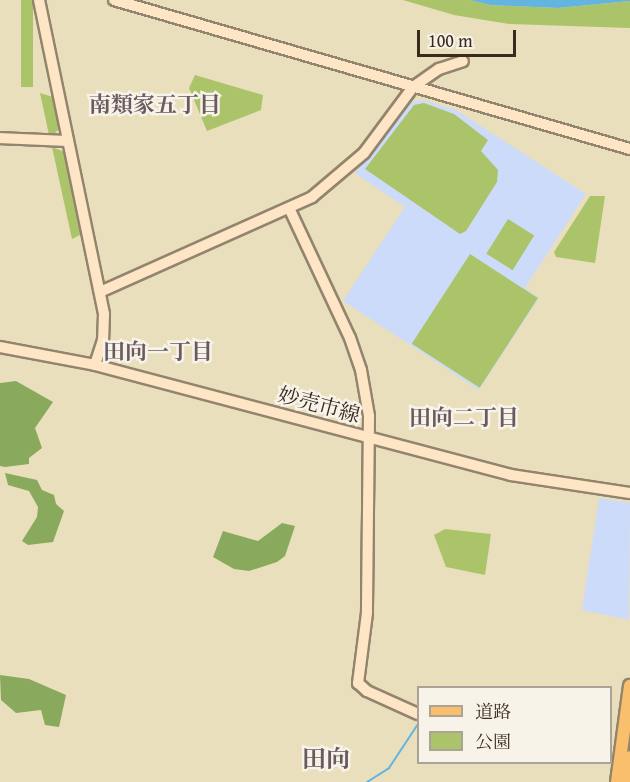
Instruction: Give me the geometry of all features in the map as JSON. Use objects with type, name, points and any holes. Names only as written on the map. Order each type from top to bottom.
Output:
[{"type":"main road","points":[[617,782],[623,754],[630,686]]},
{"type":"main road","points":[[623,754],[627,782]]},
{"type":"street","points":[[39,0],[104,314],[103,340],[95,365]]},
{"type":"street","points":[[114,0],[630,149]]},
{"type":"street","points":[[100,292],[290,210],[349,168],[413,87],[439,69],[463,61]]},
{"type":"street","points":[[0,138],[68,141]]},
{"type":"street","points":[[290,210],[361,370],[369,416],[367,613],[358,683],[367,691],[417,714]]},
{"type":"street","name":"妙売市線","points":[[0,347],[95,365],[511,475],[630,494]]},
{"type":"shaded area","points":[[423,100],[456,110],[586,194],[525,288],[539,298],[479,390],[343,301],[405,207],[355,173],[412,102]]},
{"type":"shaded area","points":[[599,498],[630,503],[629,620],[582,610]]},
{"type":"green space","points":[[21,0],[33,0],[33,87],[21,87]]},
{"type":"green space","points":[[403,0],[470,0],[490,5],[558,8],[630,1],[630,28],[509,24],[454,15]]},
{"type":"green space","points":[[195,75],[263,95],[261,110],[207,131],[189,88]]},
{"type":"green space","points":[[40,93],[53,97],[60,128],[53,135],[49,135]]},
{"type":"green space","points":[[424,103],[454,114],[488,140],[481,151],[498,170],[497,182],[466,231],[460,234],[365,169],[414,105]]},
{"type":"green space","points":[[52,147],[65,152],[82,234],[72,239]]},
{"type":"green space","points":[[590,196],[605,196],[595,263],[556,257],[554,252]]},
{"type":"green space","points":[[508,219],[534,235],[513,270],[486,254]]},
{"type":"green space","points":[[470,254],[538,298],[480,388],[412,344]]},
{"type":"green space","points":[[16,381],[53,402],[35,428],[42,448],[29,458],[29,464],[5,467],[0,466],[0,383]]},
{"type":"green space","points":[[5,473],[37,480],[42,490],[54,495],[56,504],[64,511],[53,542],[28,545],[22,541],[37,517],[38,507],[29,491],[8,485]]},
{"type":"green space","points":[[282,523],[295,526],[285,556],[277,562],[249,571],[234,569],[213,557],[223,531],[258,541]]},
{"type":"green space","points":[[445,529],[491,534],[485,575],[446,567],[434,535]]},
{"type":"green space","points":[[0,675],[29,679],[66,695],[59,727],[45,725],[41,710],[16,713],[1,700]]},
{"type":"water","points":[[470,0],[630,1],[558,8],[490,5]]},
{"type":"waterway","points":[[367,782],[389,768],[417,726]]},
{"type":"district","name":"南類家五丁目","points":[[155,105]]},
{"type":"district","name":"田向一丁目","points":[[158,352]]},
{"type":"district","name":"田向二丁目","points":[[464,418]]},
{"type":"district","name":"田向","points":[[326,759]]}]
